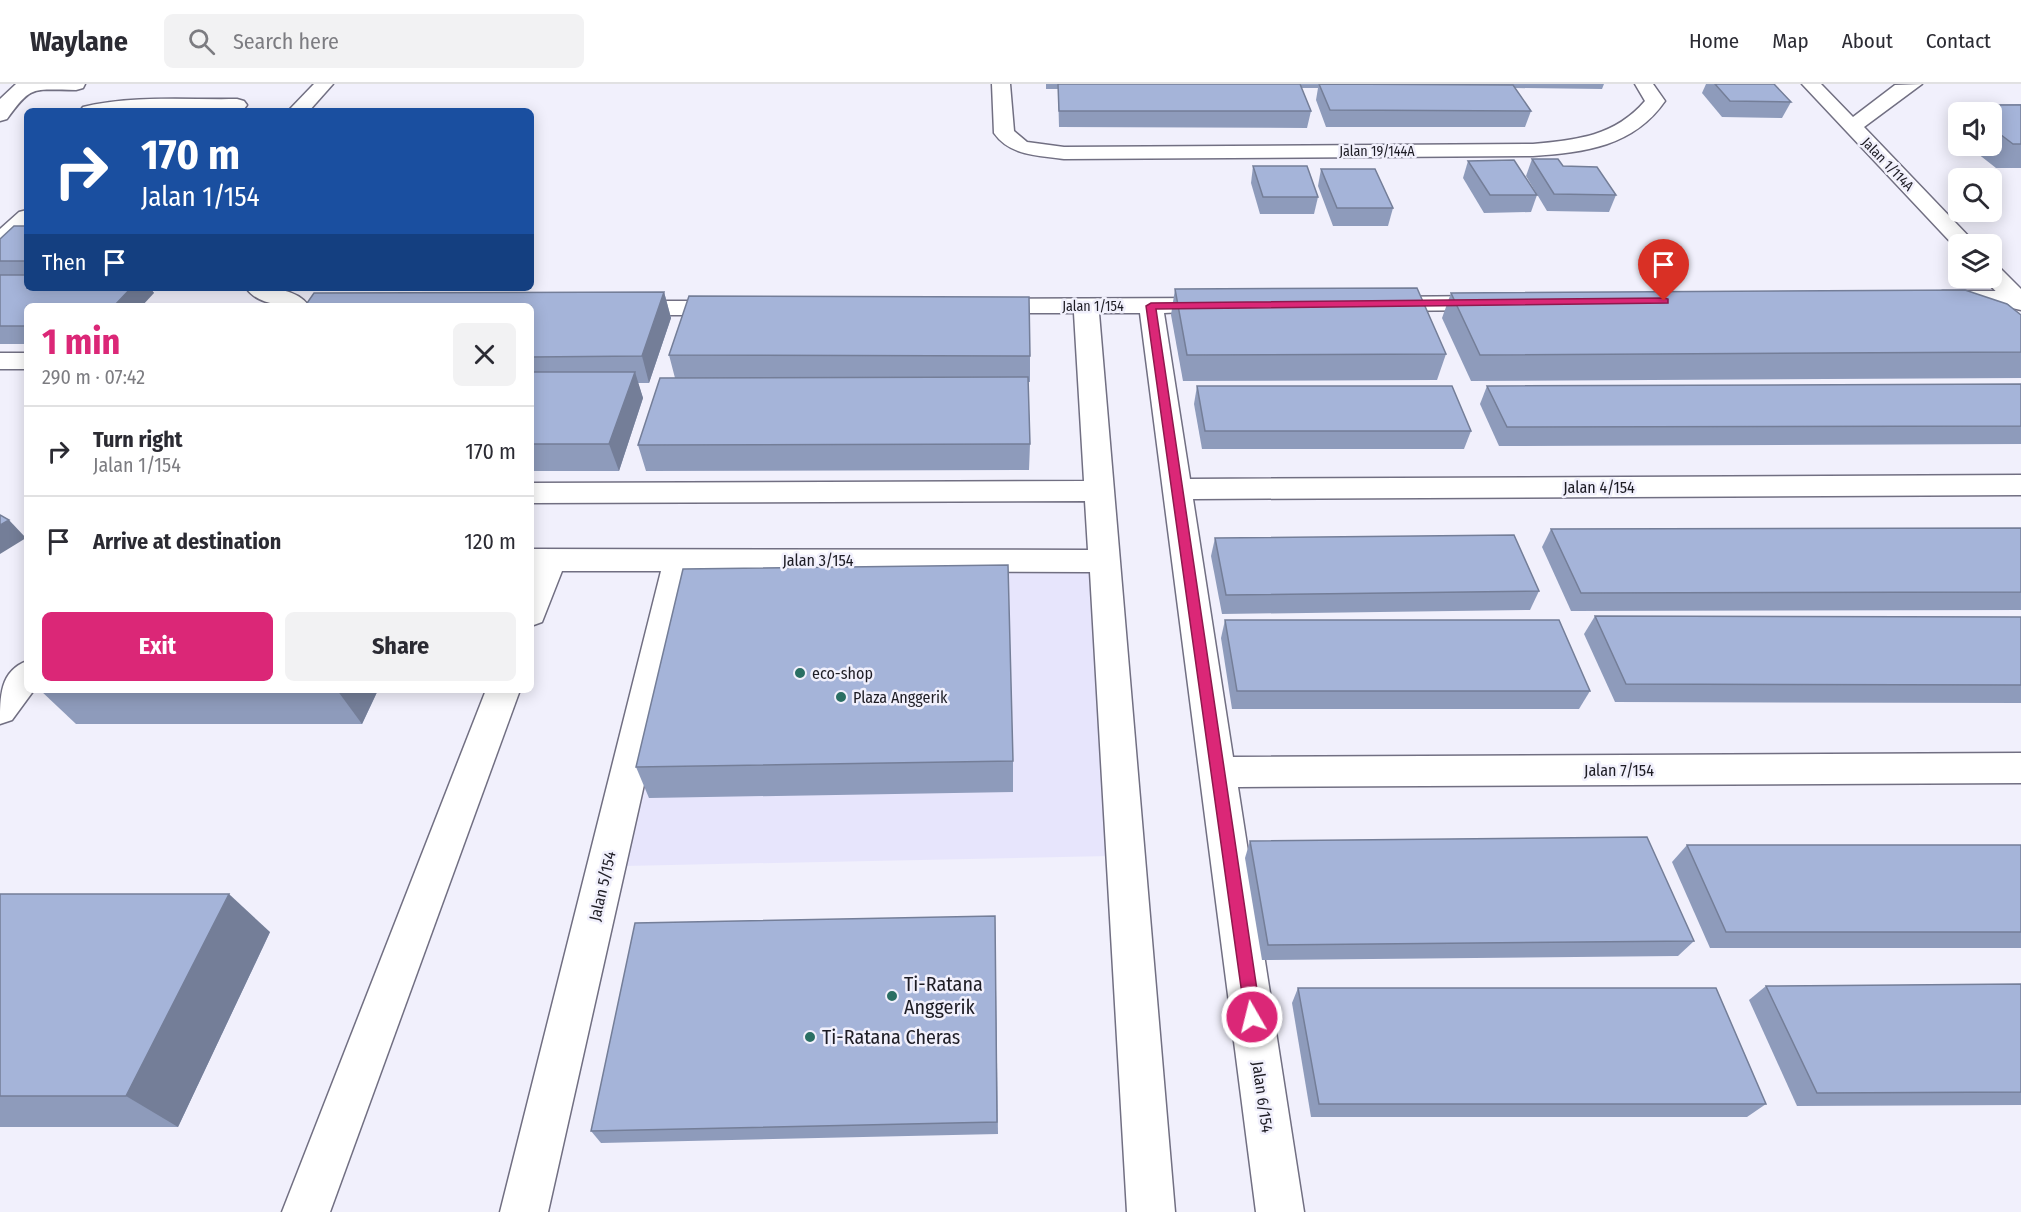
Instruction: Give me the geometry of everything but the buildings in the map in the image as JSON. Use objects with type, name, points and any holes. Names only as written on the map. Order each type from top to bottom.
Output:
[{"type":"street","points":[[1,111],[11,97],[28,84],[76,84]]},
{"type":"street","points":[[301,108],[324,84]]},
{"type":"street","name":"Jalan 19/144A","points":[[1001,84],[1004,133],[1021,147],[1064,153],[1533,150],[1569,147],[1599,141],[1635,123],[1655,101],[1644,84]]},
{"type":"street","name":"Jalan 1/114A","points":[[1811,84],[1955,234]]},
{"type":"street","points":[[1852,127],[1902,89],[1913,84]]},
{"type":"street","points":[[115,108],[237,105]]},
{"type":"street","points":[[0,242],[24,220]]},
{"type":"street","points":[[2002,284],[2018,301]]},
{"type":"street","points":[[264,291],[290,303]]},
{"type":"street","points":[[1920,299],[2018,301]]},
{"type":"street","points":[[1360,304],[1514,302]]},
{"type":"street","points":[[1086,305],[1151,1212]]},
{"type":"street","name":"Jalan 1/154","points":[[967,306],[1244,305]]},
{"type":"street","name":"Jalan 6/154","points":[[1151,306],[1280,1212]]},
{"type":"street","points":[[534,308],[752,308]]},
{"type":"street","points":[[0,361],[24,361]]},
{"type":"street","name":"Jalan 4/154","points":[[1177,489],[2021,485]]},
{"type":"street","points":[[534,493],[1100,491]]},
{"type":"street","points":[[534,598],[541,560]]},
{"type":"street","name":"Jalan 3/154","points":[[541,560],[1105,561]]},
{"type":"street","name":"Jalan 5/154","points":[[524,1212],[679,560]]},
{"type":"street","points":[[0,710],[24,678]]},
{"type":"street","points":[[306,1212],[502,693]]},
{"type":"street","name":"Jalan 7/154","points":[[1217,772],[2021,768]]},
{"type":"shaded area","points":[[693,570],[1091,570],[1110,856],[624,866]]},
{"type":"place","name":"eco-shop","points":[[800,673]]},
{"type":"place","name":"Plaza Anggerik","points":[[841,697]]},
{"type":"place","name":"Ti-Ratana Anggerik","points":[[892,996]]},
{"type":"place","name":"Ti-Ratana Cheras","points":[[810,1037]]},
{"type":"route","points":[[1252,1017],[1151,306],[1664,301]]}]
